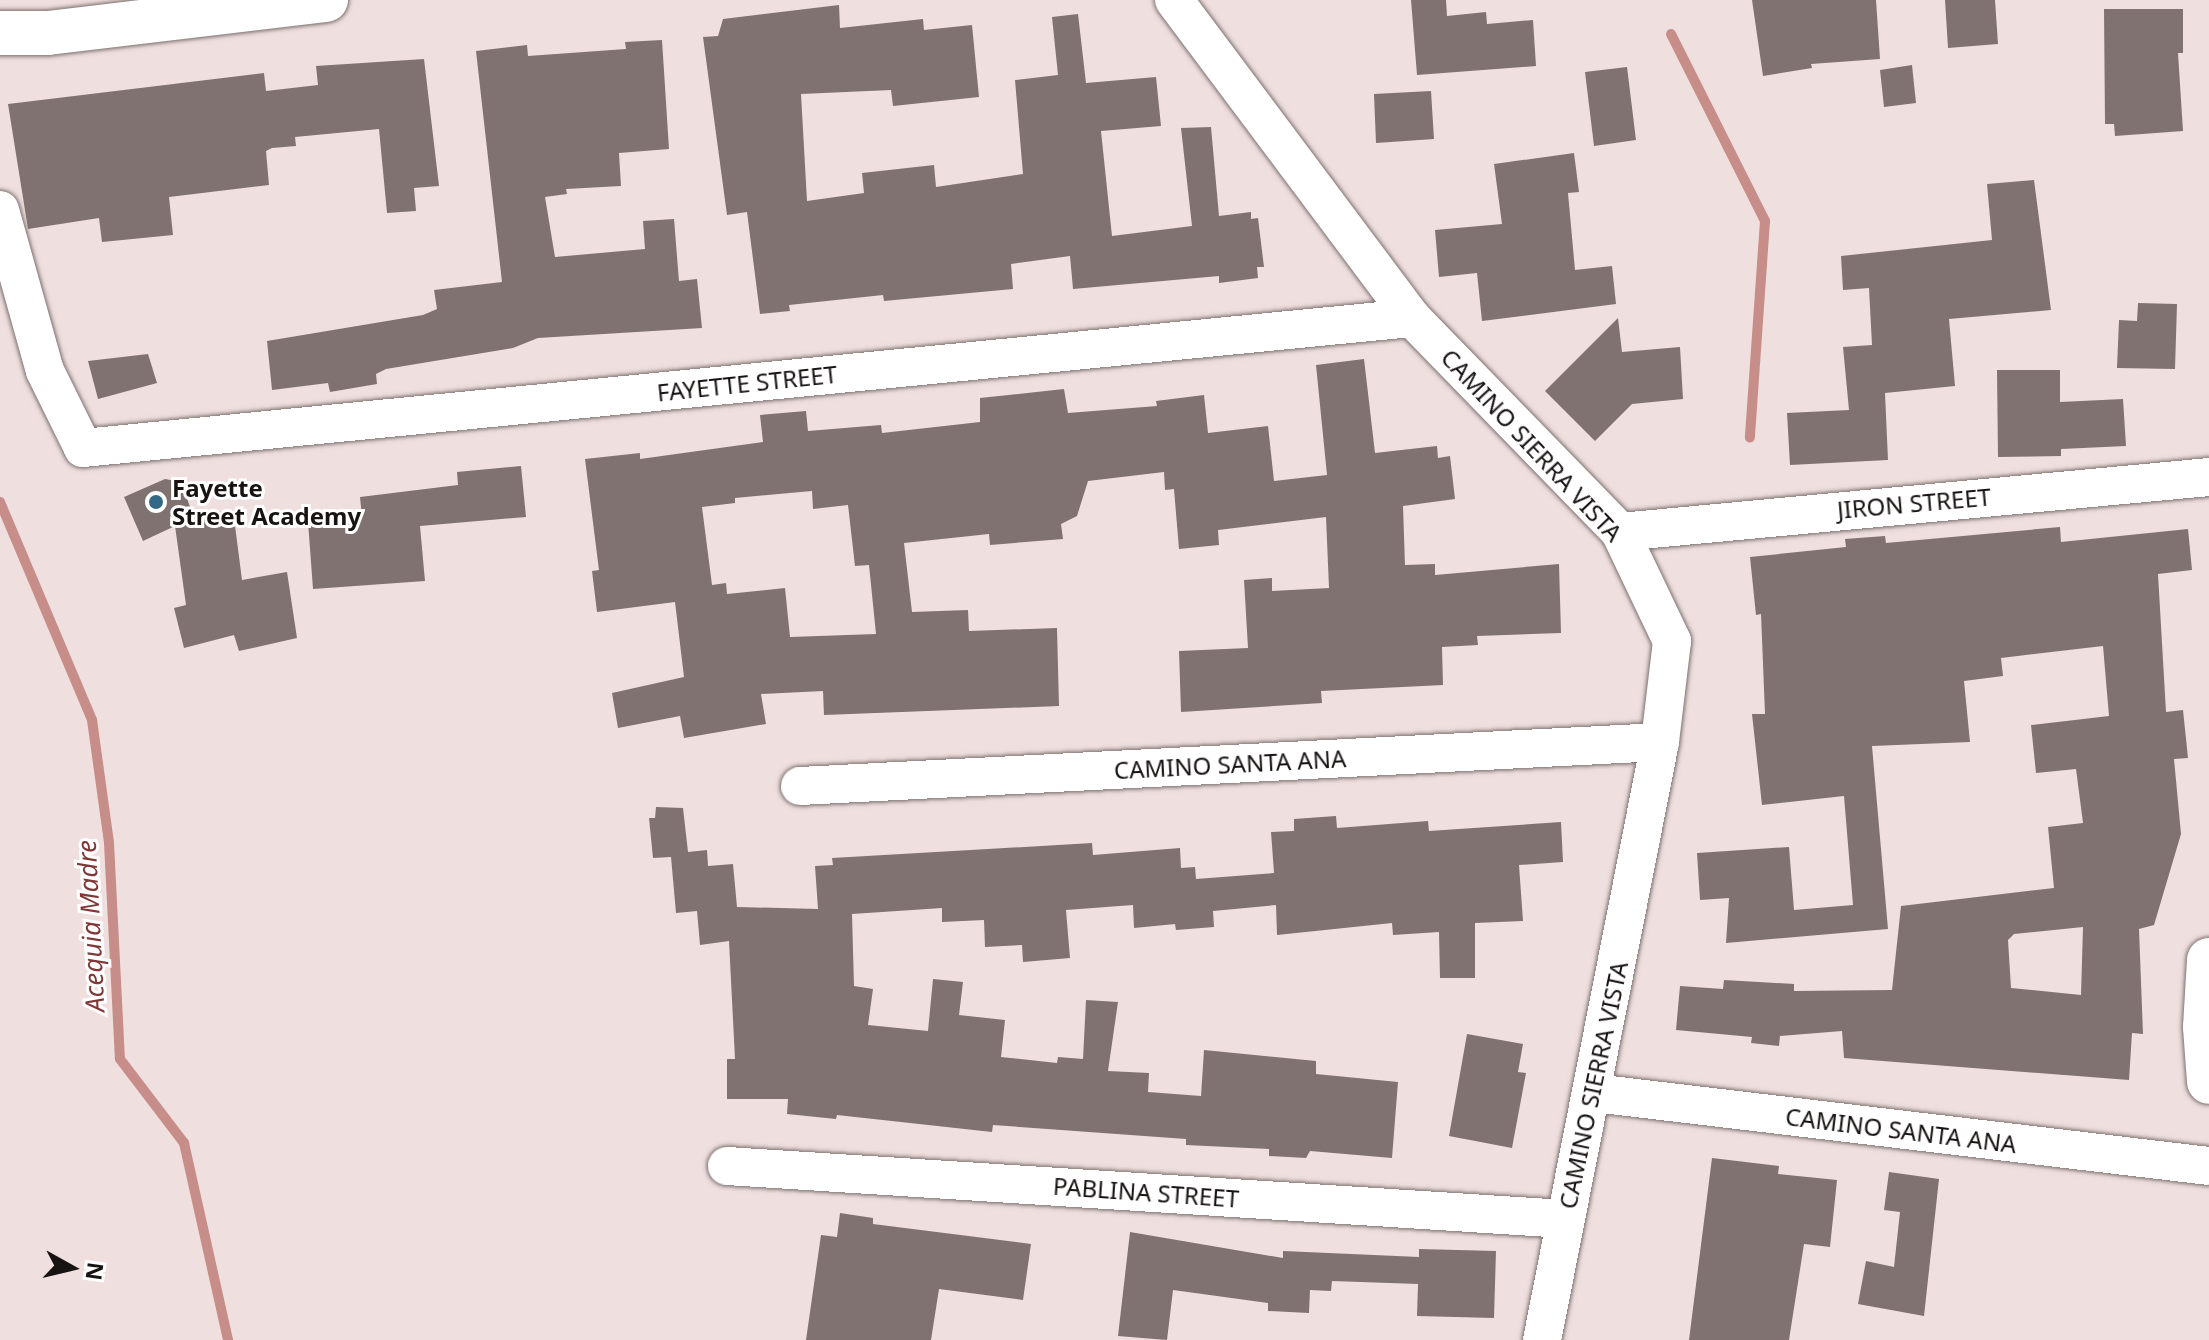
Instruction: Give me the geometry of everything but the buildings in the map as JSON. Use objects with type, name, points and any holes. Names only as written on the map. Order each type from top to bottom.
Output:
[{"type":"street","points":[[4,22],[326,0]]},
{"type":"street","name":"CAMINO SIERRA VISTA","points":[[1174,0],[1412,318],[1620,532],[1672,641],[1660,742],[1594,1093],[1565,1219],[1542,1340]]},
{"type":"street","name":"FAYETTE STREET","points":[[0,210],[45,371],[83,448],[1412,318]]},
{"type":"street","name":"JIRON STREET","points":[[1620,532],[2209,477]]},
{"type":"street","name":"CAMINO SANTA ANA","points":[[800,786],[1660,742]]},
{"type":"street","points":[[2209,960],[2209,1082]]},
{"type":"street","name":"CAMINO SANTA ANA","points":[[1594,1093],[2209,1166]]},
{"type":"street","name":"PABLINA STREET","points":[[727,1166],[1565,1219]]},
{"type":"waterway","points":[[1671,34],[1765,221],[1750,437]]},
{"type":"waterway","name":"Acequia Madre","points":[[0,502],[92,720],[109,843],[120,1059],[184,1143],[228,1340]]},
{"type":"place","name":"Fayette Street Academy","points":[[156,502]]}]
